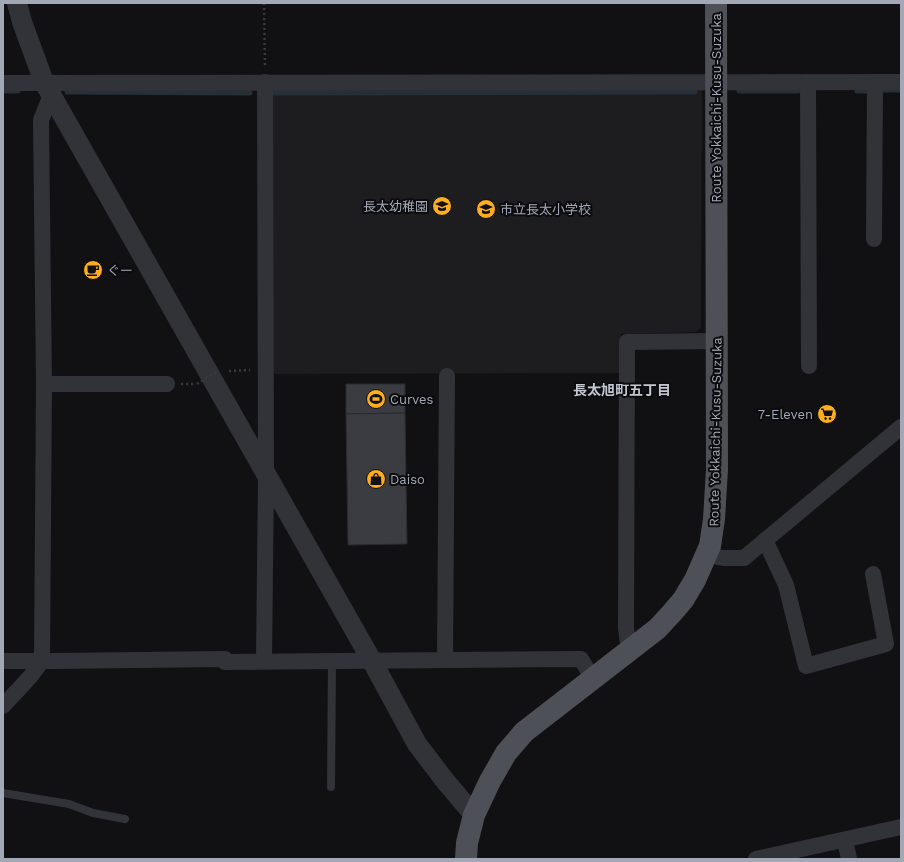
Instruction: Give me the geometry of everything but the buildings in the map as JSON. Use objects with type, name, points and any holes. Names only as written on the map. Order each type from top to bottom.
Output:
[{"type":"main road","name":"Route Yokkaichi-Kusu-Suzuka","points":[[466,859],[467,843],[474,815],[506,752],[524,732],[657,629],[671,614],[695,580],[707,555],[712,533],[716,483],[716,3]]},
{"type":"street","points":[[17,3],[22,22],[48,89],[372,661],[417,744],[474,815]]},
{"type":"street","points":[[3,82],[48,89],[264,82],[901,82]]},
{"type":"street","points":[[264,82],[266,476],[264,661]]},
{"type":"street","points":[[808,82],[809,366]]},
{"type":"street","points":[[874,239],[875,82]]},
{"type":"street","points":[[3,706],[30,677],[42,660],[44,384],[41,120],[48,89]]},
{"type":"street","points":[[629,651],[626,628],[627,342],[717,341]]},
{"type":"street","points":[[445,660],[447,376]]},
{"type":"street","points":[[44,384],[167,384]]},
{"type":"street","points":[[707,555],[723,558],[744,558],[901,427]]},
{"type":"street","points":[[765,540],[786,585],[806,666],[886,644],[873,574]]},
{"type":"street","points":[[3,661],[225,659],[225,662],[581,659],[593,679]]},
{"type":"street","points":[[766,858],[901,827]]},
{"type":"street","points":[[844,840],[849,859]]},
{"type":"lane","points":[[331,787],[332,661]]},
{"type":"lane","points":[[3,793],[69,804],[93,813],[126,819]]},
{"type":"path","points":[[264,3],[264,82]]},
{"type":"path","points":[[226,371],[250,370]]},
{"type":"path","points":[[197,384],[218,371]]},
{"type":"shaded area","name":"市立長太小学校","points":[[702,86],[701,328],[696,332],[621,334],[620,373],[272,374],[270,90]]},
{"type":"waterway","points":[[884,90],[901,90]]},
{"type":"waterway","points":[[3,91],[18,91]]},
{"type":"waterway","points":[[739,91],[798,91]]},
{"type":"waterway","points":[[857,91],[868,91]]},
{"type":"waterway","points":[[67,92],[250,93]]},
{"type":"waterway","points":[[272,93],[695,92]]},
{"type":"place","name":"長太幼稚園","points":[[442,206]]},
{"type":"place","name":"市立長太小学校","points":[[486,209]]},
{"type":"place","name":"ぐー","points":[[93,270]]},
{"type":"place","name":"Curves","points":[[376,399]]},
{"type":"place","name":"7-Eleven","points":[[827,414]]},
{"type":"place","name":"Daiso","points":[[376,479]]},
{"type":"district","name":"長太旭町五丁目","points":[[622,390]]}]
